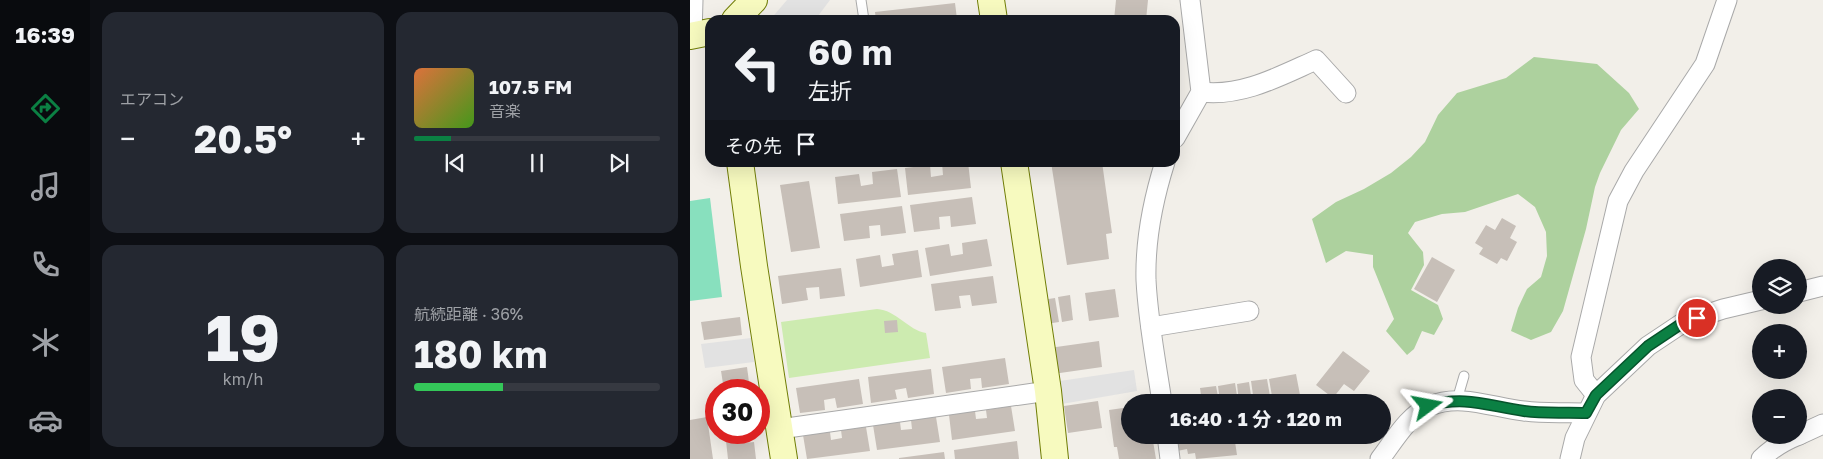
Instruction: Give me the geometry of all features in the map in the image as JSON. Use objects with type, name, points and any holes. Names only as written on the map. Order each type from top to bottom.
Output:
[{"type":"street","points":[[693,0],[697,35]]},
{"type":"street","points":[[740,15],[754,0]]},
{"type":"street","points":[[991,0],[993,15]]},
{"type":"street","points":[[1180,129],[1201,92],[1190,0]]},
{"type":"street","points":[[1596,395],[1584,380],[1581,357],[1618,201],[1634,171],[1705,64],[1727,0]]},
{"type":"street","points":[[1201,92],[1215,94],[1230,93],[1272,80],[1316,60],[1346,93]]},
{"type":"street","points":[[741,167],[784,459]]},
{"type":"street","points":[[1015,167],[1056,459]]},
{"type":"street","points":[[1161,394],[1146,278],[1147,246],[1153,205],[1164,167]]},
{"type":"street","points":[[1807,290],[1823,286]]},
{"type":"street","points":[[1570,459],[1575,438],[1596,395],[1648,346],[1684,322],[1722,309],[1752,302]]},
{"type":"street","points":[[1151,328],[1249,311]]},
{"type":"street","points":[[780,429],[1048,392]]},
{"type":"street","points":[[1380,459],[1410,420],[1428,406],[1443,402],[1457,400],[1525,411],[1586,413]]},
{"type":"street","points":[[1807,431],[1823,424]]},
{"type":"street","points":[[1168,444],[1170,459]]},
{"type":"street","points":[[1761,459],[1779,444]]},
{"type":"lane","points":[[861,0],[863,15]]},
{"type":"lane","points":[[1457,400],[1464,376]]},
{"type":"green space","points":[[1534,57],[1597,64],[1629,93],[1639,109],[1621,130],[1600,173],[1563,311],[1551,332],[1531,340],[1511,331],[1518,308],[1527,289],[1541,277],[1547,256],[1546,232],[1535,207],[1518,194],[1465,212],[1442,214],[1415,222],[1408,233],[1423,252],[1424,265],[1411,290],[1438,305],[1443,319],[1434,335],[1422,331],[1414,349],[1407,355],[1386,331],[1394,319],[1373,267],[1373,255],[1346,251],[1326,263],[1312,219],[1336,202],[1364,189],[1391,173],[1411,157],[1425,142],[1438,115],[1457,93],[1506,78]]},
{"type":"green space","points":[[710,198],[722,297],[690,301],[690,201]]},
{"type":"green space","points":[[877,309],[884,310],[913,328],[926,333],[930,358],[789,378],[781,322]]},
{"type":"shaded area","points":[[787,0],[830,0],[819,15],[774,15]]},
{"type":"shaded area","points":[[751,338],[754,362],[705,368],[701,344]]},
{"type":"shaded area","points":[[1134,370],[1137,391],[1056,405],[1053,382]]},
{"type":"building","points":[[1116,0],[1148,0],[1146,15],[1114,15]]},
{"type":"building","points":[[955,3],[956,15],[875,15],[875,12]]},
{"type":"building","points":[[930,167],[931,177],[943,175],[942,167],[969,167],[971,188],[908,195],[905,168]]},
{"type":"building","points":[[1052,167],[1103,167],[1112,233],[1106,234],[1109,259],[1067,265]]},
{"type":"building","points":[[897,169],[901,197],[838,204],[835,177],[859,174],[861,186],[873,184],[872,172]]},
{"type":"building","points":[[809,181],[820,248],[791,252],[780,185]]},
{"type":"building","points":[[972,197],[976,224],[951,227],[950,216],[939,217],[940,229],[914,232],[910,205]]},
{"type":"building","points":[[902,206],[906,233],[881,236],[880,225],[869,226],[870,238],[844,241],[840,214]]},
{"type":"building","points":[[1502,218],[1516,226],[1510,238],[1517,242],[1507,261],[1501,258],[1497,264],[1479,254],[1483,248],[1475,243],[1486,225],[1495,230]]},
{"type":"building","points":[[987,239],[992,266],[930,276],[925,248],[949,244],[951,256],[963,254],[962,243]]},
{"type":"building","points":[[918,250],[922,277],[860,287],[856,259],[880,255],[882,267],[894,265],[892,254]]},
{"type":"building","points":[[1432,257],[1455,270],[1437,302],[1414,289]]},
{"type":"building","points":[[841,268],[845,296],[820,299],[819,287],[806,288],[808,300],[782,304],[778,276]]},
{"type":"building","points":[[993,276],[997,303],[972,306],[970,295],[959,296],[961,308],[935,311],[931,284]]},
{"type":"building","points":[[1115,289],[1119,317],[1089,321],[1085,293]]},
{"type":"building","points":[[1070,295],[1073,320],[1062,322],[1058,297]]},
{"type":"building","points":[[1055,298],[1059,322],[1046,324],[1042,300]]},
{"type":"building","points":[[740,317],[742,335],[704,340],[701,322]]},
{"type":"building","points":[[897,320],[898,332],[885,333],[884,321]]},
{"type":"building","points":[[1099,341],[1102,367],[1053,374],[1049,348]]},
{"type":"building","points":[[1343,351],[1370,371],[1354,391],[1344,384],[1336,394],[1328,394],[1316,385]]},
{"type":"building","points":[[1005,358],[1009,384],[982,388],[981,378],[970,379],[971,389],[946,393],[942,367]]},
{"type":"building","points":[[747,367],[749,379],[722,379],[721,371]]},
{"type":"building","points":[[931,369],[934,394],[908,398],[906,388],[895,390],[897,399],[871,403],[868,377]]},
{"type":"building","points":[[1296,374],[1300,394],[1272,394],[1269,379]]},
{"type":"building","points":[[859,379],[863,404],[837,408],[835,398],[824,400],[825,410],[800,413],[796,388]]},
{"type":"building","points":[[1267,379],[1270,394],[1253,394],[1251,381]]},
{"type":"building","points":[[1249,382],[1251,394],[1238,394],[1237,384]]},
{"type":"building","points":[[1235,383],[1237,394],[1219,394],[1218,386]]},
{"type":"building","points":[[1216,386],[1218,394],[1201,394],[1200,388]]},
{"type":"building","points":[[1098,401],[1102,428],[1068,433],[1064,406]]},
{"type":"building","points":[[1011,406],[1015,431],[952,440],[949,415],[975,411],[976,419],[987,418],[986,410]]},
{"type":"building","points":[[1121,408],[1121,444],[1154,444],[1156,459],[1119,459],[1117,447],[1114,447],[1109,410]]},
{"type":"building","points":[[705,417],[705,444],[711,444],[713,459],[690,459],[690,420]]},
{"type":"building","points":[[936,417],[940,442],[877,450],[873,425],[900,422],[901,430],[912,429],[911,420]]},
{"type":"building","points":[[866,427],[870,451],[807,459],[803,435],[830,432],[831,440],[842,438],[841,430]]},
{"type":"building","points":[[1017,441],[1019,459],[955,459],[954,450]]},
{"type":"building","points":[[726,444],[754,444],[756,459],[728,459]]},
{"type":"building","points":[[1176,444],[1235,444],[1237,455],[1196,459],[1195,453],[1188,454],[1187,449],[1177,451]]},
{"type":"building","points":[[944,452],[945,459],[899,459],[899,458]]},
{"type":"route","points":[[1428,406],[1457,400],[1525,411],[1586,413],[1596,395],[1648,346],[1684,322],[1697,318]]}]
